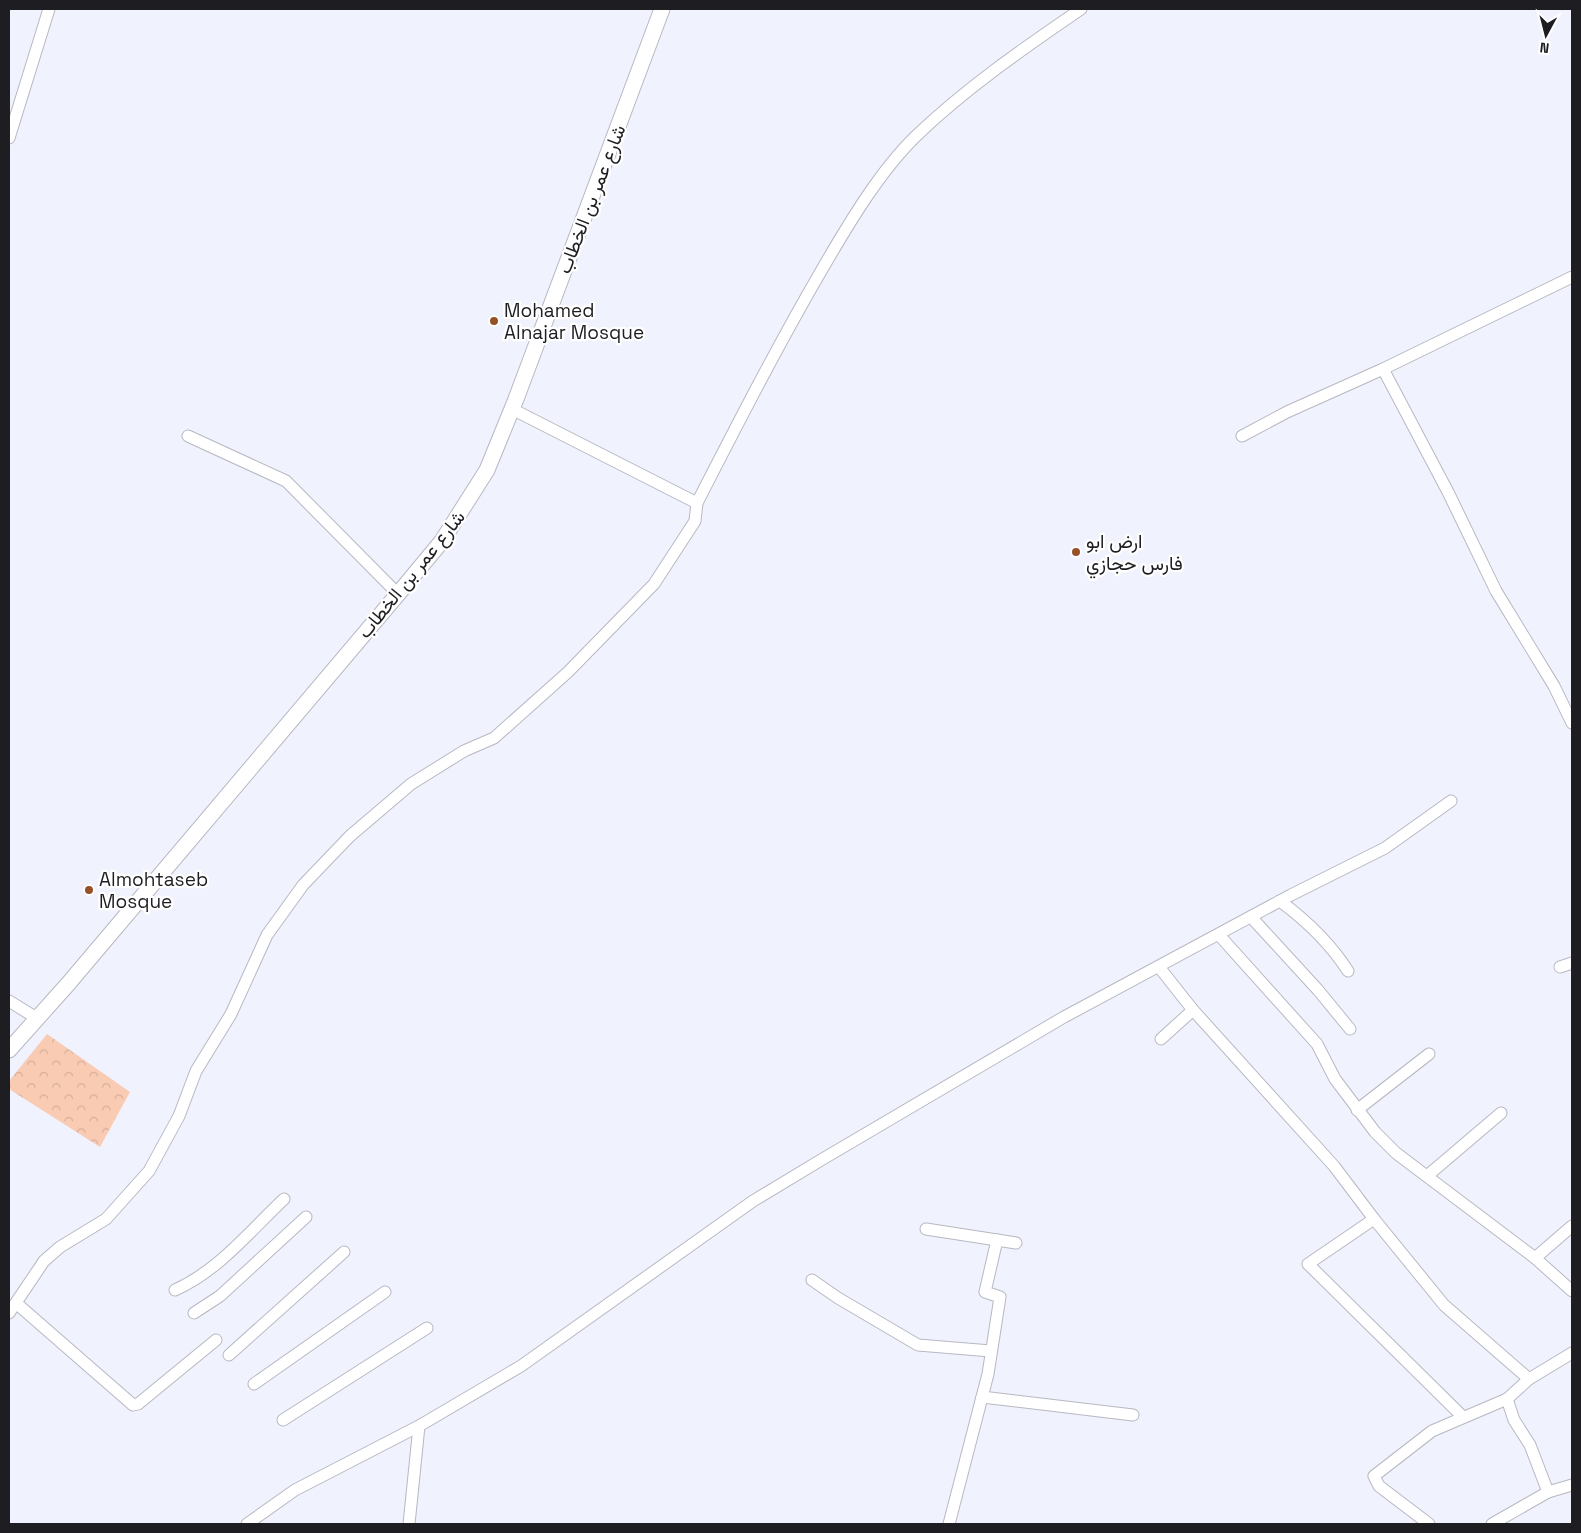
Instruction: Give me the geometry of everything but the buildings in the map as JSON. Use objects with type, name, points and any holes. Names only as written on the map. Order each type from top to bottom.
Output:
[{"type":"main road","name":"شارع عمر بن الخطاب","points":[[9,1050],[38,1019],[398,594],[442,540],[473,496],[487,470],[512,409],[662,9]]},
{"type":"street","points":[[9,138],[49,9]]},
{"type":"street","points":[[9,1313],[44,1262],[60,1246],[106,1219],[148,1171],[179,1116],[196,1071],[231,1014],[267,935],[304,885],[350,836],[411,784],[464,750],[494,738],[568,672],[654,584],[694,520],[697,503],[794,315],[842,233],[884,174],[915,137],[989,74],[1081,9]]},
{"type":"street","points":[[1242,436],[1286,412],[1383,370],[1572,277]]},
{"type":"street","points":[[1383,370],[1448,492],[1496,591],[1554,686],[1572,723]]},
{"type":"street","points":[[512,409],[697,503]]},
{"type":"street","points":[[188,436],[286,480],[398,594]]},
{"type":"street","points":[[247,1524],[295,1490],[419,1426],[521,1366],[754,1201],[1064,1017],[1280,901],[1384,848],[1451,801]]},
{"type":"street","points":[[1280,901],[1301,916],[1336,952],[1348,971]]},
{"type":"street","points":[[1251,917],[1318,990],[1350,1029]]},
{"type":"street","points":[[1219,934],[1317,1044],[1335,1079],[1357,1110],[1396,1153],[1535,1258],[1572,1291]]},
{"type":"street","points":[[1560,967],[1572,963]]},
{"type":"street","points":[[1159,967],[1193,1010],[1334,1166],[1374,1219],[1444,1305],[1529,1379]]},
{"type":"street","points":[[9,1001],[38,1019]]},
{"type":"street","points":[[1161,1039],[1193,1010]]},
{"type":"street","points":[[1357,1110],[1429,1054]]},
{"type":"street","points":[[1427,1176],[1501,1113]]},
{"type":"street","points":[[174,1290],[193,1282],[214,1266],[284,1200]]},
{"type":"street","points":[[194,1313],[220,1296],[306,1217]]},
{"type":"street","points":[[1374,1219],[1308,1264],[1463,1417]]},
{"type":"street","points":[[1535,1258],[1572,1226]]},
{"type":"street","points":[[926,1228],[1016,1244]]},
{"type":"street","points":[[949,1524],[982,1397],[991,1351],[1000,1297],[985,1292],[997,1240]]},
{"type":"street","points":[[229,1355],[344,1252]]},
{"type":"street","points":[[812,1280],[838,1298],[918,1345],[991,1351]]},
{"type":"street","points":[[254,1384],[385,1292]]},
{"type":"street","points":[[16,1303],[133,1405],[138,1404],[216,1340]]},
{"type":"street","points":[[283,1420],[426,1328]]},
{"type":"street","points":[[1429,1524],[1379,1486],[1374,1476],[1432,1431],[1507,1400],[1529,1379],[1572,1353]]},
{"type":"street","points":[[982,1397],[1133,1415]]},
{"type":"street","points":[[1507,1400],[1514,1420],[1530,1445],[1548,1492]]},
{"type":"street","points":[[409,1524],[419,1426]]},
{"type":"street","points":[[1492,1524],[1548,1492],[1572,1485]]},
{"type":"green space","points":[[47,1034],[130,1092],[100,1147],[9,1089],[9,1081]]},
{"type":"place","name":"Mohamed Alnajar Mosque","points":[[494,321]]},
{"type":"place","name":"ارض ابو فارس حجازي","points":[[1076,552]]},
{"type":"place","name":"Almohtaseb Mosque","points":[[89,890]]}]
